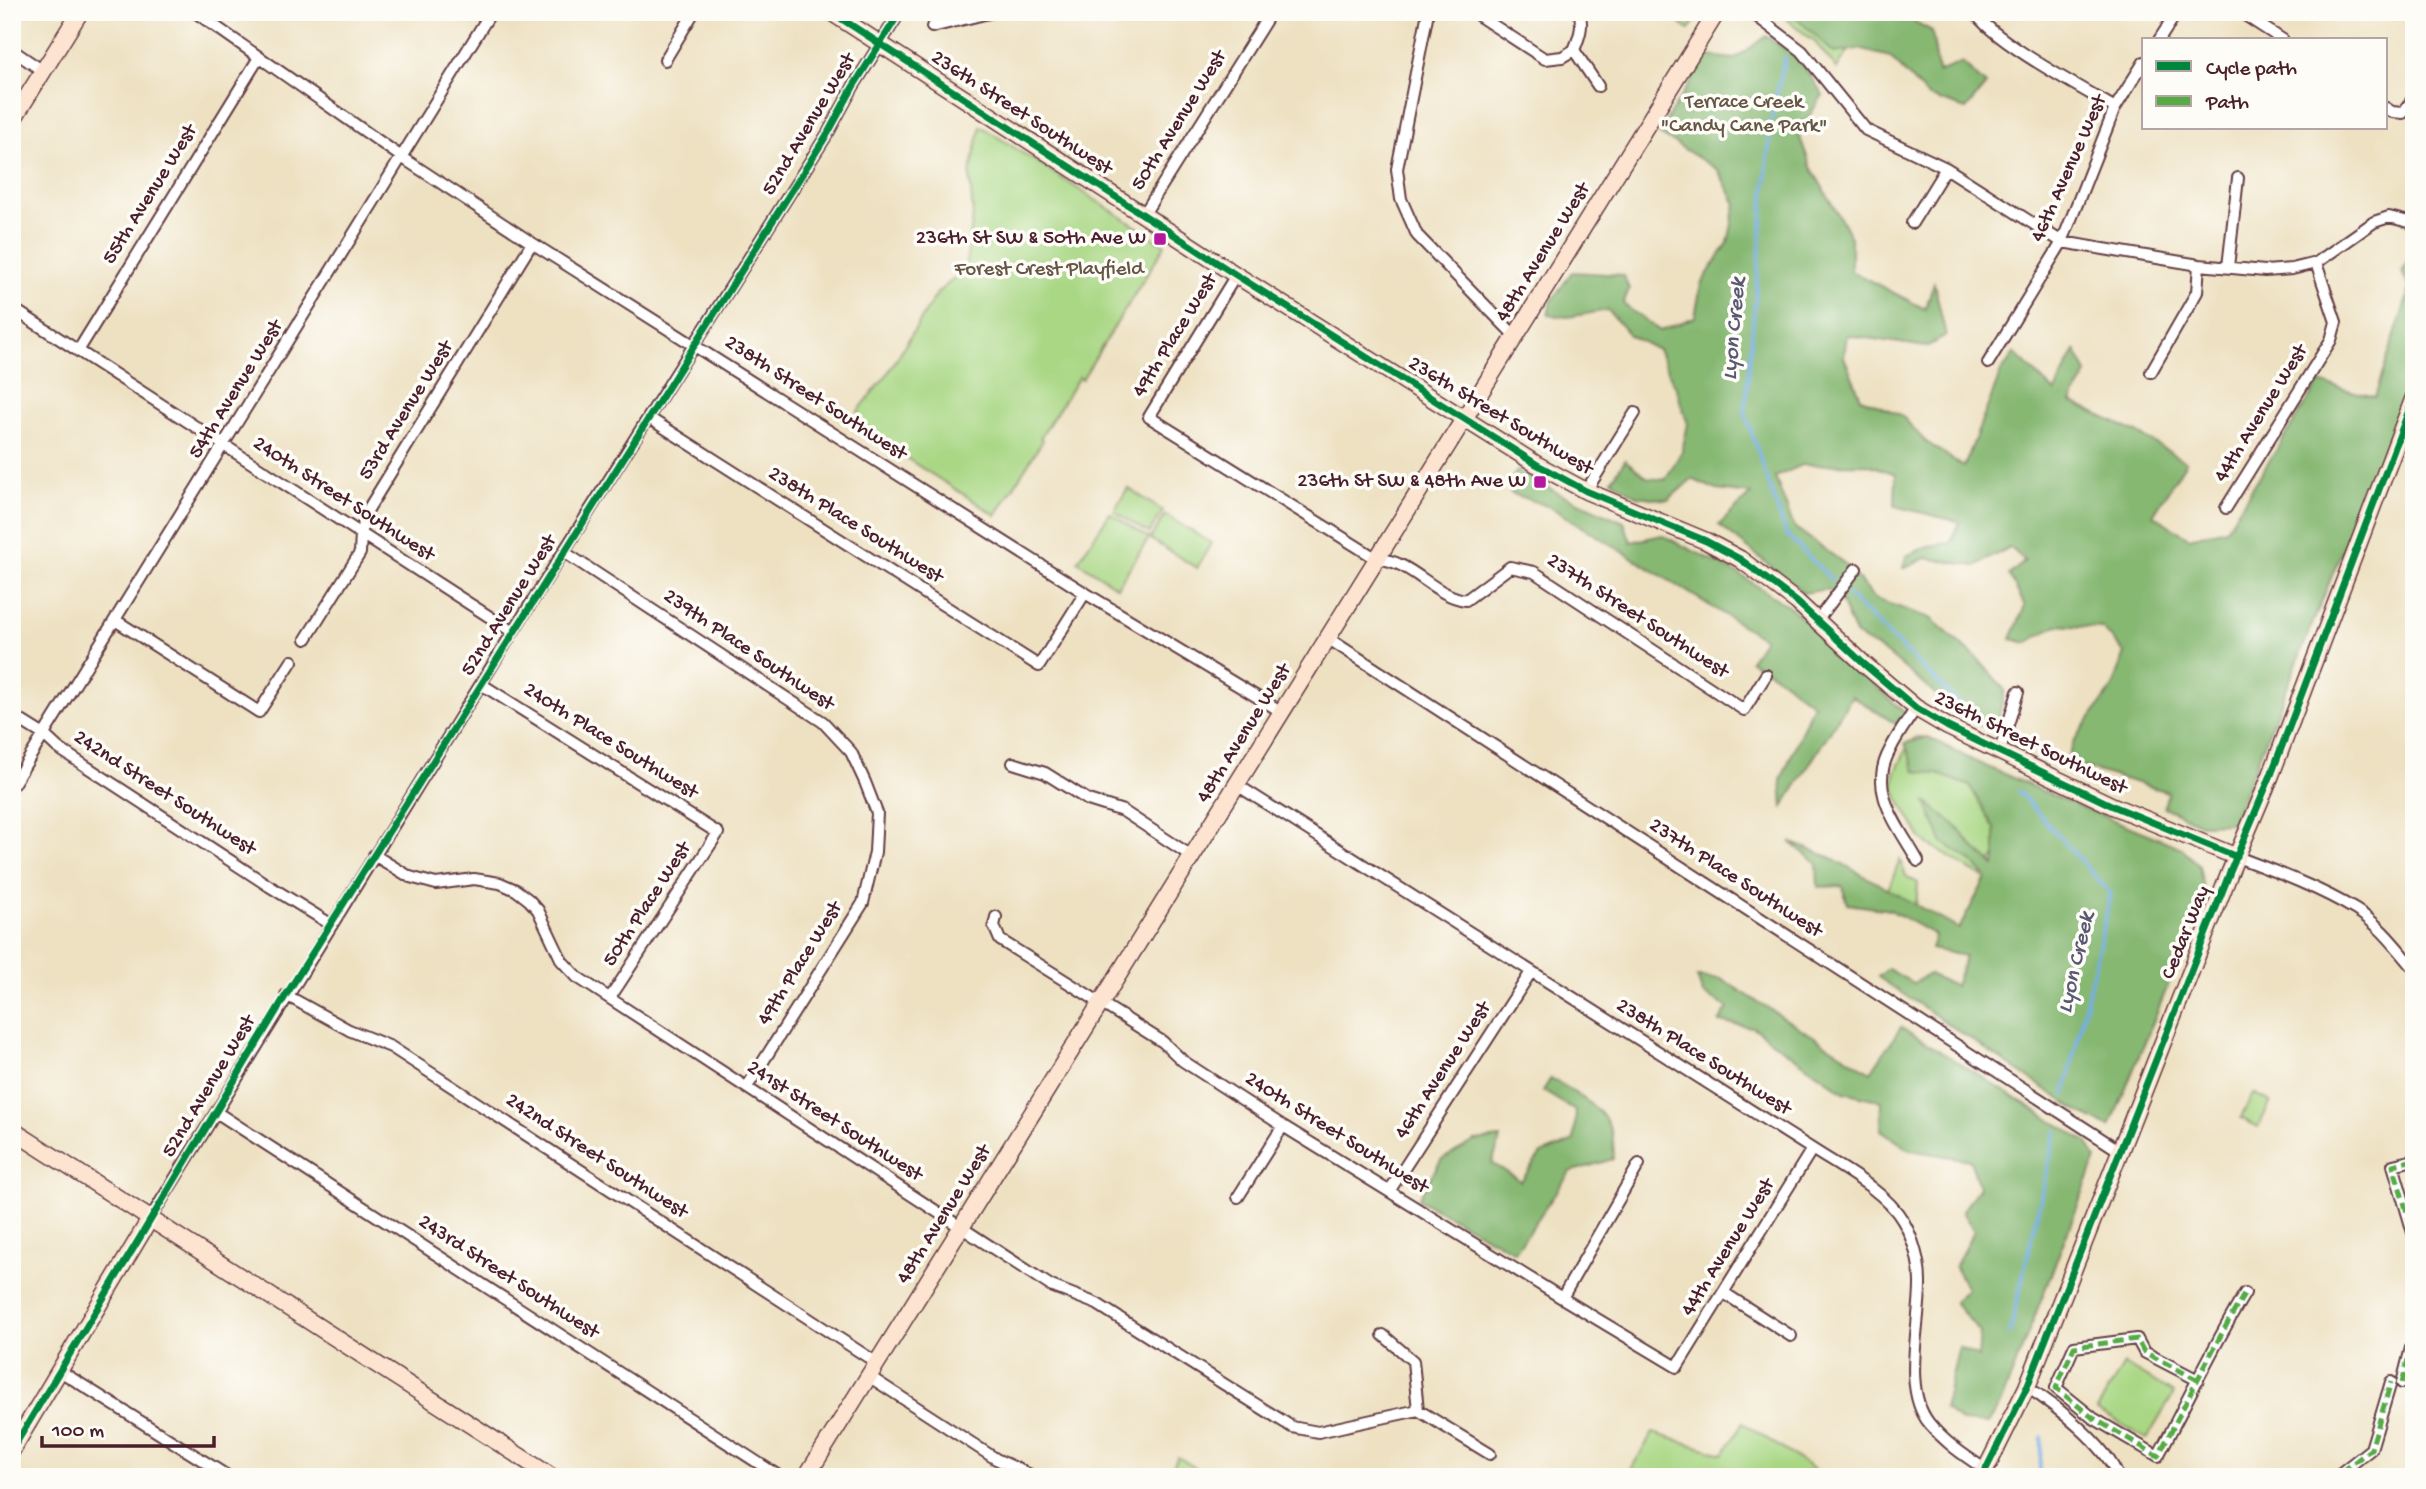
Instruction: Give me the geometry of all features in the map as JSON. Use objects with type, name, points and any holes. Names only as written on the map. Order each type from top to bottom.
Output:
[{"type":"main road","points":[[12,121],[80,12]]},
{"type":"main road","name":"236th Street Southwest","points":[[831,12],[1236,275],[1536,464],[1586,491],[1696,537],[1740,559],[1770,580],[1916,708],[1999,754],[2113,806],[2237,857]]},
{"type":"main road","name":"48th Avenue West","points":[[806,1477],[1717,12]]},
{"type":"main road","name":"Cedar Way","points":[[1984,1474],[2027,1387],[2353,562],[2414,397]]},
{"type":"main road","points":[[14,1136],[150,1219],[552,1477]]},
{"type":"main road","points":[[12,1450],[150,1219]]},
{"type":"street","name":"238th Street Southwest","points":[[195,12],[258,59],[532,243],[1084,593],[1282,712]]},
{"type":"street","name":"54th Avenue West","points":[[12,786],[225,446],[491,12]]},
{"type":"street","points":[[665,60],[695,12]]},
{"type":"street","name":"52nd Avenue West","points":[[150,1219],[286,995],[828,133],[900,12]]},
{"type":"street","points":[[932,27],[993,12]]},
{"type":"street","name":"50th Avenue West","points":[[1144,214],[1271,12]]},
{"type":"street","points":[[1428,12],[1397,169],[1401,199],[1417,235],[1516,337]]},
{"type":"street","points":[[1474,12],[1545,59],[1562,57],[1574,50],[1581,35],[1579,12]]},
{"type":"street","points":[[1751,12],[1802,51],[1866,130],[1946,168],[2062,242],[2199,265],[2265,271],[2292,269],[2316,263],[2374,222],[2389,217],[2414,226]]},
{"type":"street","points":[[1975,12],[1980,23],[2115,108]]},
{"type":"street","points":[[2159,38],[2177,12]]},
{"type":"street","points":[[2240,12],[2280,38]]},
{"type":"street","points":[[12,50],[43,71]]},
{"type":"street","points":[[1574,50],[1598,86]]},
{"type":"street","name":"55th Avenue West","points":[[78,351],[258,59]]},
{"type":"street","name":"46th Avenue West","points":[[1988,363],[2062,242],[2115,108],[2142,65]]},
{"type":"street","points":[[2388,109],[2403,113],[2414,97]]},
{"type":"street","points":[[1912,223],[1946,168]]},
{"type":"street","points":[[2228,267],[2238,178]]},
{"type":"street","name":"53rd Avenue West","points":[[306,639],[360,553],[361,534],[368,511],[532,243]]},
{"type":"street","name":"44th Avenue West","points":[[2226,508],[2331,340],[2336,322],[2316,263]]},
{"type":"street","points":[[2151,373],[2197,292],[2199,265]]},
{"type":"street","name":"49th Place West","points":[[1149,417],[1236,275]]},
{"type":"street","name":"240th Street Southwest","points":[[12,308],[513,632]]},
{"type":"street","points":[[1586,491],[1635,413]]},
{"type":"street","name":"237th Street Southwest","points":[[1149,417],[1377,559],[1392,559],[1453,598],[1466,600],[1510,567],[1534,572],[1744,710],[1766,675]]},
{"type":"street","name":"238th Place Southwest","points":[[649,418],[1039,666],[1084,593]]},
{"type":"street","name":"239th Place Southwest","points":[[564,552],[823,722],[851,751],[877,813]]},
{"type":"street","points":[[1817,621],[1856,569]]},
{"type":"street","points":[[115,620],[259,712],[292,661]]},
{"type":"street","name":"237th Place Southwest","points":[[1329,639],[2120,1151]]},
{"type":"street","name":"240th Place Southwest","points":[[481,684],[718,833]]},
{"type":"street","points":[[1999,754],[2018,692]]},
{"type":"street","points":[[1916,708],[1888,752],[1880,784],[1884,801],[1918,860]]},
{"type":"street","name":"242nd Street Southwest","points":[[12,715],[268,886],[332,925]]},
{"type":"street","points":[[1013,763],[1045,774],[1088,800],[1123,811],[1193,857]]},
{"type":"street","name":"238th Place Southwest","points":[[1237,785],[1812,1149],[1887,1200],[1903,1220],[1914,1245],[1920,1280],[1914,1388],[1927,1420],[1949,1444],[1984,1474]]},
{"type":"street","name":"49th Place West","points":[[747,1087],[863,902],[876,852],[877,813]]},
{"type":"street","name":"50th Place West","points":[[610,998],[718,833]]},
{"type":"street","name":"241st Street Southwest","points":[[374,855],[410,877],[423,881],[436,884],[474,879],[500,883],[516,890],[538,910],[562,961],[577,977],[1051,1286],[1097,1304],[1292,1427],[1318,1432],[1418,1410]]},
{"type":"street","name":"236th Street Southwest","points":[[2237,857],[2282,874],[2358,911],[2392,942],[2414,968]]},
{"type":"street","name":"240th Street Southwest","points":[[996,917],[994,926],[1000,940],[1163,1042],[1183,1061],[1283,1126],[1677,1367]]},
{"type":"street","name":"46th Avenue West","points":[[1390,1190],[1531,972]]},
{"type":"street","name":"242nd Street Southwest","points":[[286,995],[349,1030],[391,1047],[874,1370],[996,1459],[1035,1477]]},
{"type":"street","name":"243rd Street Southwest","points":[[216,1112],[780,1477]]},
{"type":"street","points":[[1238,1197],[1283,1126]]},
{"type":"street","name":"44th Avenue West","points":[[1677,1367],[1812,1149]]},
{"type":"street","points":[[2414,1160],[2393,1164],[2414,1236]]},
{"type":"street","points":[[1562,1298],[1639,1164]]},
{"type":"street","points":[[1724,1293],[1791,1336]]},
{"type":"street","points":[[2198,1380],[2144,1352],[2137,1339],[2074,1347],[2056,1388],[2092,1418],[2158,1456],[2198,1380],[2216,1341],[2245,1293]]},
{"type":"street","points":[[1383,1335],[1413,1361],[1418,1410],[1490,1454]]},
{"type":"street","points":[[2342,1472],[2371,1449],[2414,1336]]},
{"type":"street","points":[[60,1371],[229,1477]]},
{"type":"street","points":[[2027,1387],[2065,1415],[2114,1465],[2118,1477]]},
{"type":"green space","name":"Terrace Creek \"Candy Cane Park\"","points":[[1665,12],[1700,12],[1689,30]]},
{"type":"green space","name":"Terrace Creek \"Candy Cane Park\"","points":[[1778,12],[1873,12],[1837,69],[1815,42]]},
{"type":"green space","points":[[1790,12],[1905,12],[1904,16],[1932,31],[1938,72],[1962,63],[1986,85],[1966,109],[1927,96],[1890,57],[1859,49],[1834,53]]},
{"type":"green space","points":[[1766,36],[1798,58],[1823,95],[1798,132],[1811,167],[1851,237],[1851,271],[1925,309],[1934,283],[1946,336],[1926,347],[1847,335],[1844,357],[1861,398],[1901,415],[1925,441],[1964,467],[2001,372],[2014,353],[2055,392],[2075,350],[2087,373],[2071,402],[2137,433],[2186,462],[2153,515],[2189,538],[2226,529],[2319,383],[2375,397],[2410,289],[2402,272],[2414,250],[2414,373],[2232,823],[2200,824],[2164,807],[2168,792],[2066,762],[2074,741],[2113,687],[2125,653],[2102,628],[2057,625],[2027,643],[2011,639],[2025,606],[2009,575],[2025,561],[2010,547],[1975,566],[1926,558],[1903,568],[1906,556],[1928,546],[1950,543],[1960,522],[1895,506],[1896,474],[1867,464],[1802,465],[1775,477],[1794,527],[1845,564],[1875,599],[1930,618],[1978,659],[2005,690],[1995,732],[1962,716],[1891,657],[1855,634],[1840,599],[1827,589],[1804,593],[1719,525],[1751,494],[1717,490],[1692,479],[1668,500],[1637,496],[1612,480],[1625,460],[1648,478],[1665,480],[1682,451],[1688,424],[1676,388],[1658,350],[1629,335],[1608,310],[1568,317],[1548,315],[1551,302],[1572,272],[1623,275],[1629,289],[1623,304],[1660,331],[1695,317],[1701,284],[1728,243],[1736,204],[1718,170],[1658,133],[1707,56],[1735,59]]},
{"type":"green space","name":"Forest Crest Playfield","points":[[981,126],[1165,245],[1082,379],[1079,377],[1040,438],[1043,440],[996,515],[859,428],[858,411],[886,376],[938,292],[965,270],[973,217],[970,174]]},
{"type":"green space","points":[[1517,471],[1558,493],[1624,522],[1631,542],[1662,535],[1739,574],[1794,610],[1906,714],[1896,724],[1852,696],[1783,807],[1781,780],[1813,704],[1781,679],[1750,661],[1764,639],[1550,507],[1510,493],[1510,481]]},
{"type":"green space","points":[[1128,488],[1163,511],[1149,533],[1114,511]]},
{"type":"green space","points":[[1110,513],[1149,538],[1117,587],[1078,561]]},
{"type":"green space","points":[[1165,515],[1211,543],[1197,568],[1150,539]]},
{"type":"green space","points":[[1916,737],[1925,737],[1950,752],[2035,791],[1982,877],[1922,840],[1898,798],[1894,786],[1895,774],[1909,743]]},
{"type":"green space","points":[[1928,737],[1974,761],[2047,793],[2182,848],[2199,866],[2205,895],[2110,1127],[2081,1113],[1878,977],[1888,969],[1913,983],[1929,974],[1955,986],[1965,956],[1931,949],[1935,935],[1890,910],[1848,904],[1842,886],[1818,887],[1817,863],[1790,842],[1832,858],[1959,929],[1986,878],[1973,862],[1942,842],[1926,802],[1956,826],[1973,847],[1995,866],[1995,829],[1970,786],[1938,774],[1915,771],[1905,743]]},
{"type":"green space","points":[[1900,860],[1906,876],[1918,883],[1916,906],[1885,897]]},
{"type":"green space","points":[[1697,977],[1721,979],[1871,1072],[1901,1027],[2088,1143],[2096,1159],[2000,1405],[1988,1424],[1962,1422],[1944,1409],[1959,1347],[1978,1357],[1980,1332],[1954,1302],[1967,1289],[1955,1266],[1974,1231],[1962,1212],[1979,1187],[1970,1160],[1910,1150],[1881,1130],[1882,1101],[1844,1092],[1752,1027],[1719,1022],[1728,1008],[1703,994]]},
{"type":"green space","points":[[1551,1078],[1587,1101],[1605,1119],[1611,1130],[1613,1159],[1570,1172],[1515,1252],[1418,1199],[1441,1160],[1475,1141],[1501,1138],[1492,1163],[1521,1181],[1541,1154],[1574,1141],[1576,1111],[1543,1091]]},
{"type":"green space","points":[[2253,1093],[2271,1102],[2258,1127],[2241,1118]]},
{"type":"green space","points":[[2124,1364],[2174,1393],[2147,1439],[2097,1410]]},
{"type":"green space","points":[[1743,1423],[1826,1477],[1626,1477],[1653,1433],[1723,1454]]},
{"type":"green space","points":[[1178,1457],[1210,1477],[1167,1477]]},
{"type":"waterway","name":"Lyon Creek","points":[[1794,18],[1795,12]]},
{"type":"waterway","name":"Lyon Creek","points":[[1785,57],[1771,123],[1745,413],[1786,534],[1832,580]]},
{"type":"waterway","name":"Lyon Creek","points":[[1847,594],[1975,719]]},
{"type":"waterway","name":"Lyon Creek","points":[[2018,791],[2111,894],[2065,1094]]},
{"type":"waterway","name":"Lyon Creek","points":[[2010,1333],[2056,1131]]},
{"type":"waterway","name":"Lyon Creek","points":[[2039,1477],[2042,1437]]},
{"type":"marked path","points":[[2414,1160],[2393,1165],[2414,1236]]},
{"type":"marked path","points":[[2198,1380],[2144,1352],[2137,1339],[2074,1347],[2056,1388],[2093,1418],[2158,1456],[2245,1293]]},
{"type":"marked path","points":[[2402,1383],[2414,1336]]},
{"type":"marked path","points":[[2342,1472],[2371,1449],[2391,1382]]},
{"type":"cycle path","points":[[831,12],[1236,275],[1536,464],[1586,491],[1706,541],[1740,559],[1797,602],[1916,708],[1948,727],[2113,806],[2237,857]]},
{"type":"cycle path","points":[[12,1450],[286,995],[828,133],[900,12]]},
{"type":"cycle path","points":[[1982,1477],[2027,1387],[2230,872],[2271,775],[2414,397]]},
{"type":"place","name":"236th St SW & 50th Ave W","points":[[1160,239]]},
{"type":"place","name":"236th St SW & 48th Ave W","points":[[1540,482]]}]
